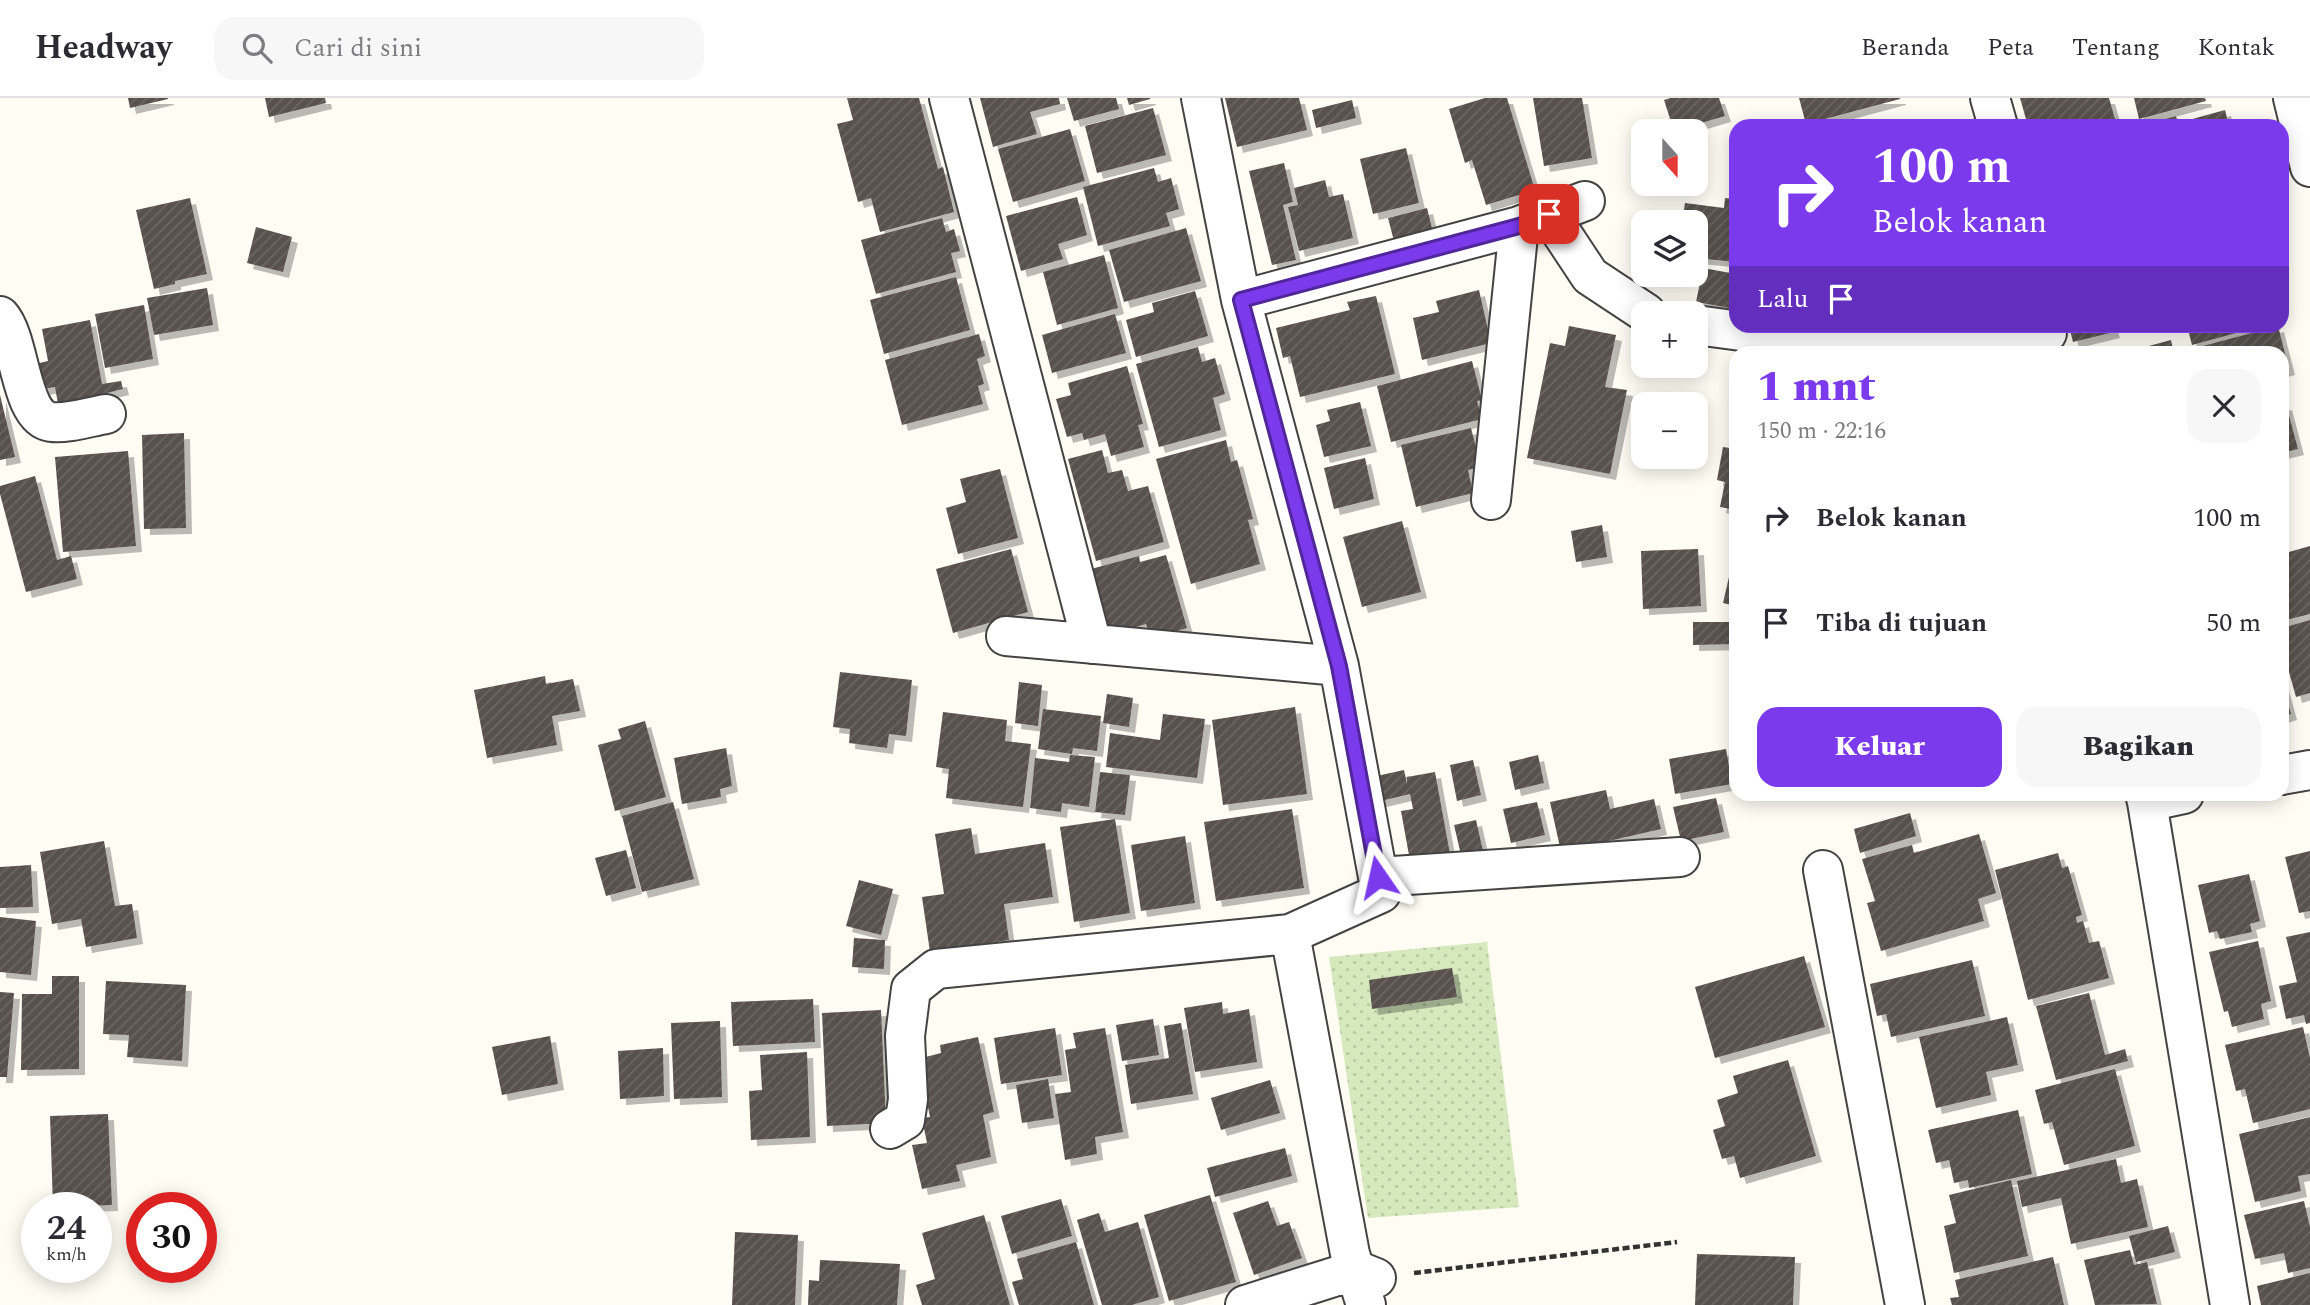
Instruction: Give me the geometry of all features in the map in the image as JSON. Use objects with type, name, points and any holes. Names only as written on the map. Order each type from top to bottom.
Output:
[{"type":"street","points":[[950,98],[1092,644]]},
{"type":"street","points":[[890,1129],[905,1120],[908,1099],[905,1036],[911,989],[936,969],[1290,934],[1381,892],[1339,666],[1241,300],[1202,98]]},
{"type":"street","points":[[1990,98],[1996,119]]},
{"type":"street","points":[[2293,98],[2310,167]]},
{"type":"street","points":[[1241,300],[1534,220],[1585,201]]},
{"type":"street","points":[[1534,220],[1590,276],[1631,303]]},
{"type":"street","points":[[1491,500],[1534,220]]},
{"type":"street","points":[[0,316],[14,346],[30,405],[43,420],[54,423],[106,414]]},
{"type":"street","points":[[1708,327],[1729,329]]},
{"type":"street","points":[[1756,333],[2048,337]]},
{"type":"street","points":[[1006,636],[1339,666]]},
{"type":"street","points":[[2289,774],[2310,770]]},
{"type":"street","points":[[2160,801],[2230,1305]]},
{"type":"street","points":[[1378,877],[1680,857]]},
{"type":"street","points":[[1823,870],[1905,1305]]},
{"type":"street","points":[[1245,1305],[1366,1284],[1350,1254],[1290,934]]},
{"type":"path","points":[[1366,1284],[1677,1242]]},
{"type":"green space","points":[[1487,942],[1519,1207],[1368,1218],[1329,957]]},
{"type":"building","points":[[128,98],[168,98],[168,99],[130,108]]},
{"type":"building","points":[[265,98],[325,98],[326,103],[269,117]]},
{"type":"building","points":[[847,98],[919,98],[938,169],[943,167],[954,212],[880,232],[871,198],[858,202],[837,124],[853,120]]},
{"type":"building","points":[[980,98],[1059,98],[1060,104],[1030,112],[1037,134],[993,147]]},
{"type":"building","points":[[1067,98],[1116,98],[1119,109],[1074,121]]},
{"type":"building","points":[[1127,98],[1150,98],[1150,99],[1129,105]]},
{"type":"building","points":[[1225,98],[1299,98],[1307,130],[1237,147]]},
{"type":"building","points":[[1485,98],[1507,98],[1535,190],[1486,205],[1472,160],[1465,163],[1449,109]]},
{"type":"building","points":[[1533,98],[1582,98],[1592,158],[1544,166]]},
{"type":"building","points":[[1719,98],[1725,116],[1708,121],[1670,119],[1664,100]]},
{"type":"building","points":[[1799,98],[1900,98],[1825,119],[1805,119]]},
{"type":"building","points":[[2020,98],[2109,98],[2115,119],[2026,119]]},
{"type":"building","points":[[2134,98],[2205,98],[2206,101],[2139,119]]},
{"type":"building","points":[[1352,100],[1356,118],[1316,128],[1312,110]]},
{"type":"building","points":[[1153,108],[1166,155],[1097,173],[1085,126]]},
{"type":"building","points":[[2225,110],[2227,119],[2192,119]]},
{"type":"building","points":[[1070,129],[1085,181],[1013,202],[998,149]]},
{"type":"building","points":[[1406,148],[1419,203],[1373,214],[1360,159]]},
{"type":"building","points":[[1284,163],[1293,202],[1283,205],[1296,260],[1272,265],[1249,171]]},
{"type":"building","points":[[1154,168],[1158,182],[1171,178],[1179,209],[1166,213],[1170,226],[1098,246],[1083,187]]},
{"type":"building","points":[[1325,180],[1329,197],[1343,194],[1353,238],[1299,251],[1288,207],[1298,205],[1294,188]]},
{"type":"building","points":[[1077,197],[1087,235],[1058,244],[1063,259],[1021,271],[1006,216]]},
{"type":"building","points":[[190,198],[207,274],[154,289],[136,210]]},
{"type":"building","points":[[1725,198],[1729,198],[1729,261],[1708,259],[1708,210],[1684,210],[1685,203],[1724,208]]},
{"type":"building","points":[[1427,208],[1434,236],[1395,245],[1388,218]]},
{"type":"building","points":[[942,218],[946,232],[954,229],[960,251],[951,253],[956,272],[876,294],[861,240]]},
{"type":"building","points":[[256,227],[292,237],[283,272],[247,263]]},
{"type":"building","points":[[1186,228],[1201,281],[1124,302],[1109,250]]},
{"type":"building","points":[[1104,255],[1118,308],[1057,325],[1043,272]]},
{"type":"building","points":[[1708,269],[1729,273],[1729,308],[1708,304],[1708,301],[1696,301],[1699,287],[1708,287]]},
{"type":"building","points":[[956,277],[970,330],[884,354],[870,300]]},
{"type":"building","points":[[207,288],[213,325],[154,335],[147,298]]},
{"type":"building","points":[[1479,290],[1491,343],[1422,360],[1413,318],[1439,312],[1436,301]]},
{"type":"building","points":[[1195,291],[1208,336],[1136,357],[1126,320],[1154,312],[1152,303]]},
{"type":"building","points":[[1376,296],[1395,374],[1300,397],[1290,356],[1283,358],[1276,328],[1350,310],[1347,302]]},
{"type":"building","points":[[144,305],[153,359],[105,368],[95,314]]},
{"type":"building","points":[[1115,314],[1126,353],[1052,373],[1042,335]]},
{"type":"building","points":[[90,320],[102,384],[121,381],[123,389],[107,393],[109,402],[83,406],[82,399],[58,404],[55,387],[36,390],[31,365],[48,361],[42,329]]},
{"type":"building","points":[[1569,326],[1616,335],[1605,387],[1627,390],[1610,474],[1527,458],[1550,343],[1565,346]]},
{"type":"building","points":[[2071,333],[2110,333],[2073,342]]},
{"type":"building","points":[[2189,333],[2236,333],[2192,345]]},
{"type":"building","points":[[2252,333],[2280,333],[2283,346],[2203,346]]},
{"type":"building","points":[[979,334],[985,356],[977,359],[984,384],[978,386],[983,404],[902,425],[885,360]]},
{"type":"building","points":[[2171,340],[2172,346],[2149,346]]},
{"type":"building","points":[[1198,347],[1202,362],[1215,358],[1225,394],[1213,398],[1221,430],[1159,447],[1136,364]]},
{"type":"building","points":[[1472,361],[1482,400],[1477,401],[1482,419],[1391,442],[1377,386]]},
{"type":"building","points":[[1127,366],[1143,424],[1138,425],[1144,447],[1111,456],[1105,434],[1084,440],[1082,433],[1067,437],[1056,399],[1071,395],[1068,383]]},
{"type":"building","points":[[0,395],[15,457],[0,460]]},
{"type":"building","points":[[1360,402],[1371,446],[1324,457],[1316,425],[1330,421],[1327,410]]},
{"type":"building","points":[[2289,415],[2298,449],[2289,451]]},
{"type":"building","points":[[1471,428],[1481,467],[1468,470],[1473,493],[1416,507],[1401,445]]},
{"type":"building","points":[[184,433],[186,528],[144,529],[142,435]]},
{"type":"building","points":[[1226,440],[1231,462],[1237,460],[1253,519],[1248,520],[1260,564],[1191,584],[1156,459]]},
{"type":"building","points":[[1723,447],[1729,448],[1729,509],[1720,507],[1725,482],[1717,480]]},
{"type":"building","points":[[1102,450],[1108,473],[1122,470],[1128,491],[1148,486],[1164,542],[1096,561],[1068,459]]},
{"type":"building","points":[[128,451],[136,546],[63,552],[55,457]]},
{"type":"building","points":[[1365,458],[1374,499],[1334,509],[1324,468]]},
{"type":"building","points":[[1000,469],[1018,538],[958,554],[946,508],[966,502],[960,479]]},
{"type":"building","points":[[35,476],[57,560],[71,556],[77,579],[26,592],[0,486]]},
{"type":"building","points":[[1402,521],[1421,592],[1362,607],[1343,537]]},
{"type":"building","points":[[1602,525],[1607,557],[1576,562],[1571,531]]},
{"type":"building","points":[[2310,546],[2310,614],[2289,619],[2289,552]]},
{"type":"building","points":[[1011,549],[1028,612],[953,633],[936,569]]},
{"type":"building","points":[[1698,549],[1701,606],[1643,609],[1641,551]]},
{"type":"building","points":[[1166,555],[1187,628],[1151,638],[1146,624],[1109,635],[1091,569],[1139,556],[1140,562]]},
{"type":"building","points":[[1729,577],[1729,604],[1723,603]]},
{"type":"building","points":[[2310,620],[2310,693],[2296,697],[2289,672],[2289,626]]},
{"type":"building","points":[[1693,622],[1729,622],[1729,644],[1693,645]]},
{"type":"building","points":[[840,672],[912,680],[906,736],[889,734],[887,748],[849,743],[850,729],[833,727]]},
{"type":"building","points":[[545,676],[546,684],[573,679],[580,711],[552,716],[557,745],[487,758],[474,690]]},
{"type":"building","points":[[1019,682],[1042,685],[1038,726],[1015,723]]},
{"type":"building","points":[[1107,694],[1133,698],[1129,727],[1103,723]]},
{"type":"building","points":[[1295,707],[1307,794],[1223,805],[1212,720]]},
{"type":"building","points":[[1043,709],[1101,716],[1097,751],[1073,748],[1072,754],[1038,749]]},
{"type":"building","points":[[943,712],[1007,720],[1005,741],[1031,744],[1023,807],[946,798],[949,769],[936,767]]},
{"type":"building","points":[[1163,714],[1205,719],[1197,778],[1106,767],[1110,733],[1160,740]]},
{"type":"building","points":[[645,721],[666,797],[615,811],[598,745],[621,739],[618,729]]},
{"type":"building","points":[[726,748],[732,786],[720,789],[721,797],[682,804],[674,758]]},
{"type":"building","points":[[1726,749],[1729,785],[1675,794],[1669,759]]},
{"type":"building","points":[[1070,755],[1095,757],[1089,807],[1062,803],[1061,812],[1030,808],[1035,758],[1069,762]]},
{"type":"building","points":[[1538,755],[1544,783],[1515,790],[1509,762]]},
{"type":"building","points":[[1473,760],[1481,795],[1457,801],[1450,765]]},
{"type":"building","points":[[1404,770],[1407,784],[1407,777],[1435,772],[1452,865],[1412,872],[1401,811],[1413,809],[1410,794],[1368,804],[1363,779]]},
{"type":"building","points":[[1100,772],[1130,775],[1125,815],[1095,812]]},
{"type":"building","points":[[1606,790],[1610,809],[1654,799],[1661,829],[1561,852],[1550,802]]},
{"type":"building","points":[[1716,798],[1724,832],[1681,841],[1673,807]]},
{"type":"building","points":[[673,802],[694,879],[642,892],[622,816]]},
{"type":"building","points":[[1537,802],[1545,835],[1511,843],[1503,809]]},
{"type":"building","points":[[1292,809],[1304,888],[1216,901],[1204,822]]},
{"type":"building","points":[[1910,813],[1916,836],[1860,853],[1854,829]]},
{"type":"building","points":[[1115,819],[1130,913],[1074,922],[1060,827]]},
{"type":"building","points":[[1476,820],[1483,851],[1461,855],[1454,825]]},
{"type":"building","points":[[971,828],[975,854],[1045,843],[1053,897],[1004,904],[1009,940],[930,952],[922,897],[944,894],[935,834]]},
{"type":"building","points":[[1979,834],[1996,893],[1978,899],[1984,921],[1881,951],[1867,903],[1875,901],[1862,859],[1912,845],[1914,853]]},
{"type":"building","points":[[1185,836],[1195,903],[1141,911],[1131,845]]},
{"type":"building","points":[[104,841],[115,906],[132,904],[137,938],[86,947],[81,919],[52,924],[40,852]]},
{"type":"building","points":[[626,850],[636,888],[606,896],[595,858]]},
{"type":"building","points":[[2310,851],[2310,911],[2299,913],[2285,857]]},
{"type":"building","points":[[2058,853],[2062,868],[2068,866],[2082,915],[2076,917],[2077,923],[2083,921],[2089,943],[2099,941],[2109,978],[2028,1000],[1995,870]]},
{"type":"building","points":[[31,865],[33,907],[0,908],[0,867]]},
{"type":"building","points":[[2249,874],[2260,921],[2250,924],[2252,932],[2220,939],[2217,931],[2209,933],[2198,885]]},
{"type":"building","points":[[859,880],[893,889],[881,935],[846,926]]},
{"type":"building","points":[[0,917],[36,921],[31,975],[0,972]]},
{"type":"building","points":[[2310,932],[2310,1023],[2306,1024],[2304,1015],[2286,1019],[2279,986],[2297,982],[2286,937]]},
{"type":"building","points":[[854,938],[885,940],[884,969],[852,967]]},
{"type":"building","points":[[2258,941],[2271,1001],[2261,1004],[2264,1019],[2232,1027],[2228,1011],[2224,1012],[2209,952]]},
{"type":"building","points":[[1804,956],[1825,1027],[1715,1058],[1695,987]]},
{"type":"building","points":[[1972,960],[1985,1016],[1891,1037],[1886,1014],[1877,1016],[1870,984]]},
{"type":"building","points":[[1452,968],[1457,997],[1372,1009],[1369,980]]},
{"type":"building","points":[[52,976],[79,976],[79,1069],[21,1070],[22,994],[52,994]]},
{"type":"building","points":[[106,981],[186,985],[182,1061],[127,1057],[129,1035],[103,1034]]},
{"type":"building","points":[[0,992],[14,993],[7,1077],[0,1077]]},
{"type":"building","points":[[2089,993],[2105,1055],[2125,1049],[2128,1061],[2056,1080],[2036,1006]]},
{"type":"building","points":[[813,999],[815,1042],[733,1046],[731,1002]]},
{"type":"building","points":[[1222,1002],[1223,1014],[1249,1009],[1257,1062],[1195,1072],[1184,1008]]},
{"type":"building","points":[[881,1010],[886,1123],[827,1126],[822,1013]]},
{"type":"building","points":[[2007,1017],[2018,1065],[1986,1072],[1991,1095],[1936,1108],[1919,1037]]},
{"type":"building","points":[[1153,1019],[1159,1055],[1122,1061],[1116,1025]]},
{"type":"building","points":[[720,1021],[722,1097],[674,1099],[671,1023]]},
{"type":"building","points":[[1181,1023],[1193,1094],[1131,1104],[1125,1065],[1169,1058],[1164,1026]]},
{"type":"building","points":[[2303,1027],[2310,1058],[2310,1109],[2253,1123],[2245,1089],[2236,1091],[2225,1045]]},
{"type":"building","points":[[1055,1028],[1062,1075],[1001,1084],[994,1038]]},
{"type":"building","points":[[1105,1028],[1123,1132],[1095,1137],[1097,1154],[1065,1160],[1055,1094],[1071,1092],[1065,1050],[1076,1048],[1073,1033]]},
{"type":"building","points":[[550,1036],[558,1084],[502,1095],[492,1047]]},
{"type":"building","points":[[978,1037],[994,1112],[983,1115],[991,1157],[956,1165],[960,1181],[922,1189],[912,1145],[927,1143],[922,1118],[930,1117],[918,1059],[941,1053],[940,1045]]},
{"type":"building","points":[[663,1048],[664,1096],[620,1099],[618,1051]]},
{"type":"building","points":[[807,1052],[810,1137],[751,1140],[749,1091],[762,1090],[760,1055]]},
{"type":"building","points":[[1788,1060],[1816,1156],[1740,1178],[1734,1156],[1722,1159],[1713,1130],[1725,1126],[1717,1100],[1738,1093],[1733,1076]]},
{"type":"building","points":[[2115,1069],[2135,1146],[2064,1165],[2052,1122],[2044,1124],[2035,1090]]},
{"type":"building","points":[[1048,1079],[1054,1118],[1022,1123],[1016,1085]]},
{"type":"building","points":[[1270,1080],[1280,1113],[1221,1130],[1211,1098]]},
{"type":"building","points":[[2018,1110],[2032,1174],[1969,1188],[1968,1180],[1954,1183],[1949,1160],[1936,1163],[1928,1130]]},
{"type":"building","points":[[108,1114],[111,1192],[53,1192],[50,1116]]},
{"type":"building","points":[[2310,1117],[2310,1174],[2298,1176],[2301,1191],[2255,1202],[2239,1134]]},
{"type":"building","points":[[1285,1148],[1292,1176],[1215,1197],[1207,1168]]},
{"type":"building","points":[[2116,1159],[2121,1183],[2137,1179],[2148,1227],[2071,1244],[2061,1198],[2022,1207],[2017,1181]]},
{"type":"building","points":[[2011,1180],[2028,1256],[1954,1273],[1944,1226],[1956,1223],[1949,1195]]},
{"type":"building","points":[[1210,1195],[1236,1282],[1169,1301],[1144,1215]]},
{"type":"building","points":[[1061,1199],[1072,1236],[1012,1254],[1001,1216]]},
{"type":"building","points":[[1268,1201],[1277,1226],[1289,1222],[1302,1258],[1254,1275],[1233,1213]]},
{"type":"building","points":[[2304,1201],[2310,1227],[2310,1268],[2288,1273],[2284,1253],[2255,1259],[2244,1215]]},
{"type":"building","points":[[1099,1213],[1105,1232],[1138,1222],[1159,1297],[1132,1305],[1102,1305],[1077,1220]]},
{"type":"building","points":[[984,1215],[1010,1305],[922,1305],[916,1285],[935,1279],[922,1233]]},
{"type":"building","points":[[2168,1226],[2175,1252],[2136,1262],[2129,1236]]},
{"type":"building","points":[[735,1232],[798,1235],[795,1305],[732,1305]]},
{"type":"building","points":[[1076,1242],[1094,1305],[1019,1305],[1012,1282],[1023,1279],[1017,1259]]},
{"type":"building","points":[[2130,1250],[2134,1265],[2147,1262],[2157,1304],[2095,1305],[2084,1260]]},
{"type":"building","points":[[1697,1254],[1795,1257],[1793,1305],[1695,1305]]},
{"type":"building","points":[[2053,1257],[2064,1305],[1952,1305],[1950,1298],[1959,1297],[1955,1280]]},
{"type":"building","points":[[820,1260],[900,1264],[897,1305],[808,1305],[809,1280],[819,1281]]},
{"type":"building","points":[[2310,1273],[2310,1305],[2261,1305],[2257,1286]]},
{"type":"route","points":[[1378,877],[1339,666],[1241,300],[1519,226],[1549,214]]}]
